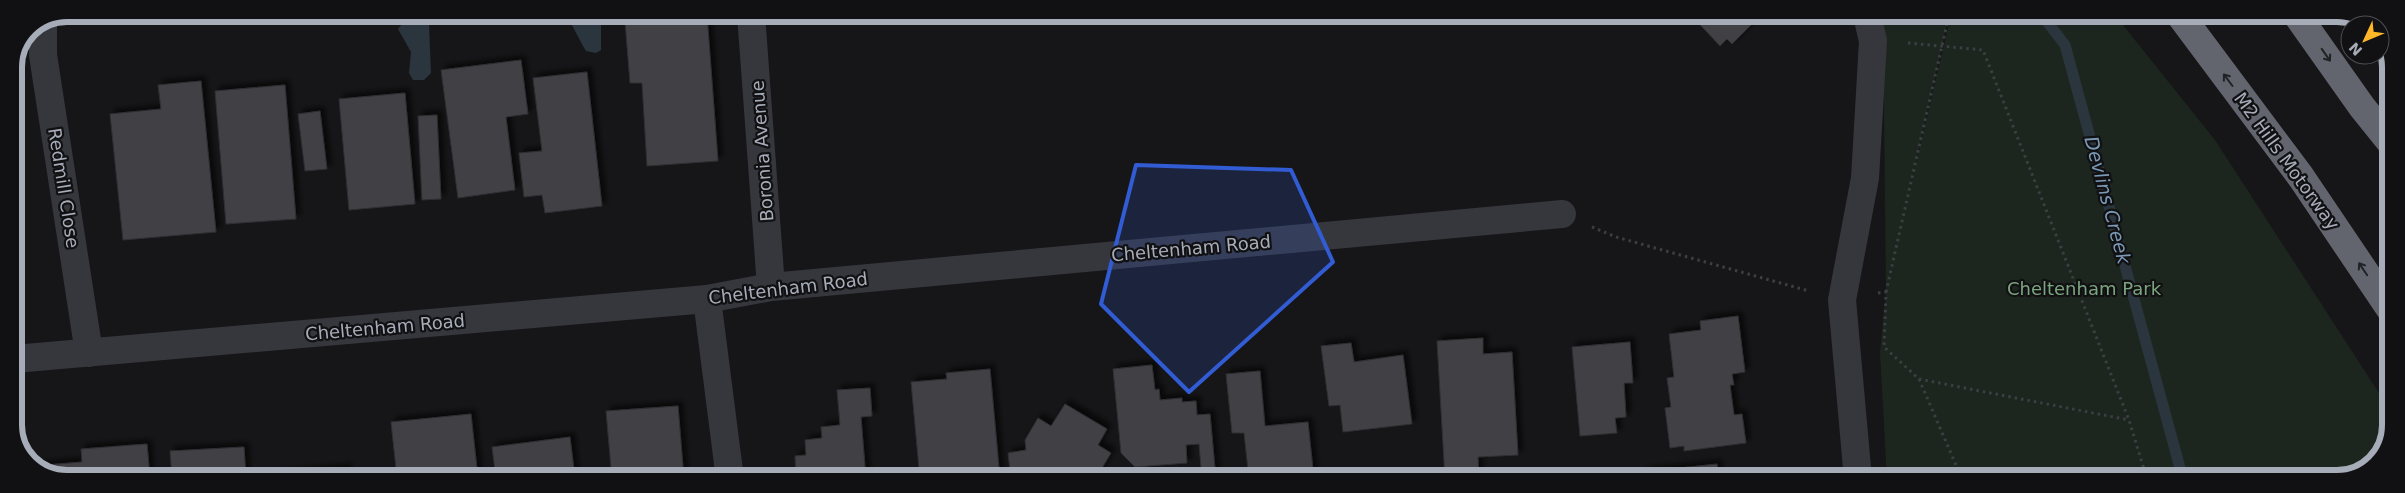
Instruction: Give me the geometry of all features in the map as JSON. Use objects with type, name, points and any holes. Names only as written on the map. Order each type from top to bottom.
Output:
[{"type":"highway","name":"M2 Hills Motorway","points":[[2185,22],[2301,177],[2382,297]]},
{"type":"highway","points":[[2303,22],[2362,107],[2382,132]]},
{"type":"street","name":"Boronia Avenue","points":[[752,22],[772,287]]},
{"type":"street","points":[[1857,470],[1842,300],[1866,178],[1873,41],[1869,22]]},
{"type":"street","name":"Redmill Close","points":[[43,30],[43,55],[90,352]]},
{"type":"street","name":"Cheltenham Road","points":[[23,358],[707,299],[772,287],[1562,214]]},
{"type":"street","points":[[707,299],[729,470]]},
{"type":"path","points":[[1947,22],[1886,292],[1884,347],[1919,379],[1958,470]]},
{"type":"path","points":[[1873,41],[1983,50],[2130,420],[2144,470]]},
{"type":"path","points":[[1616,237],[1842,300]]},
{"type":"path","points":[[1919,379],[2130,420]]},
{"type":"highlighted area","points":[[1136,165],[1291,170],[1333,262],[1189,392],[1101,304]]},
{"type":"green space","name":"Cheltenham Park","points":[[1883,22],[1947,22],[1904,215],[1949,22],[2121,22],[2215,140],[2382,398],[2382,434],[2373,453],[2363,463],[2346,470],[1887,470],[1880,352],[1886,292]]},
{"type":"shaded area","points":[[404,22],[427,22],[429,24],[431,73],[424,80],[413,80],[409,73],[411,52],[398,29]]},
{"type":"shaded area","points":[[569,22],[602,22],[601,50],[596,53],[586,51]]},
{"type":"building","points":[[625,22],[708,22],[718,161],[647,166],[642,83],[630,83]]},
{"type":"building","points":[[1698,22],[1754,22],[1732,44],[1727,39],[1720,46]]},
{"type":"building","points":[[521,60],[528,114],[506,117],[515,190],[458,198],[441,70]]},
{"type":"building","points":[[587,72],[602,206],[545,213],[542,195],[524,197],[519,153],[542,151],[533,78]]},
{"type":"building","points":[[201,81],[216,232],[123,240],[110,114],[161,109],[158,85]]},
{"type":"building","points":[[285,85],[296,219],[226,224],[215,91]]},
{"type":"building","points":[[405,93],[415,204],[349,210],[339,99]]},
{"type":"building","points":[[320,111],[327,169],[305,171],[298,114]]},
{"type":"building","points":[[437,115],[441,199],[422,200],[418,116]]},
{"type":"building","points":[[1738,316],[1745,372],[1732,374],[1734,385],[1730,385],[1734,415],[1742,414],[1746,443],[1684,451],[1684,446],[1670,448],[1665,408],[1671,407],[1667,378],[1674,377],[1669,334],[1701,330],[1700,321]]},
{"type":"building","points":[[1483,338],[1483,354],[1512,352],[1518,455],[1478,457],[1479,470],[1444,470],[1437,341]]},
{"type":"building","points":[[1630,342],[1633,383],[1624,383],[1626,417],[1615,418],[1617,433],[1580,436],[1572,347]]},
{"type":"building","points":[[1351,343],[1354,362],[1403,355],[1412,424],[1343,432],[1340,405],[1329,406],[1321,346]]},
{"type":"building","points":[[1152,365],[1155,390],[1159,389],[1160,400],[1182,398],[1182,402],[1196,401],[1197,415],[1210,414],[1215,470],[1201,470],[1199,444],[1186,445],[1187,463],[1135,467],[1121,453],[1113,369]]},
{"type":"building","points":[[990,369],[999,470],[919,470],[911,382],[947,379],[946,373]]},
{"type":"building","points":[[1260,371],[1265,426],[1308,422],[1313,470],[1248,470],[1244,433],[1232,433],[1226,374]]},
{"type":"building","points":[[870,388],[872,416],[861,417],[865,470],[796,470],[795,456],[806,455],[805,440],[822,438],[821,427],[840,425],[837,390]]},
{"type":"building","points":[[1065,404],[1107,429],[1098,445],[1111,453],[1101,470],[1010,470],[1008,453],[1026,450],[1025,440],[1038,418],[1051,426]]},
{"type":"building","points":[[678,406],[683,470],[611,470],[606,411]]},
{"type":"building","points":[[471,414],[477,470],[396,470],[391,422]]},
{"type":"building","points":[[570,437],[574,470],[495,470],[492,447]]},
{"type":"building","points":[[147,444],[149,470],[59,470],[47,465],[82,462],[81,449]]},
{"type":"building","points":[[244,447],[245,470],[171,470],[170,451]]},
{"type":"building","points":[[1717,464],[1718,470],[1662,470]]},
{"type":"building","points":[[347,468],[347,470],[324,470]]},
{"type":"waterway","name":"Devlins Creek","points":[[2047,22],[2065,45],[2181,470]]}]
